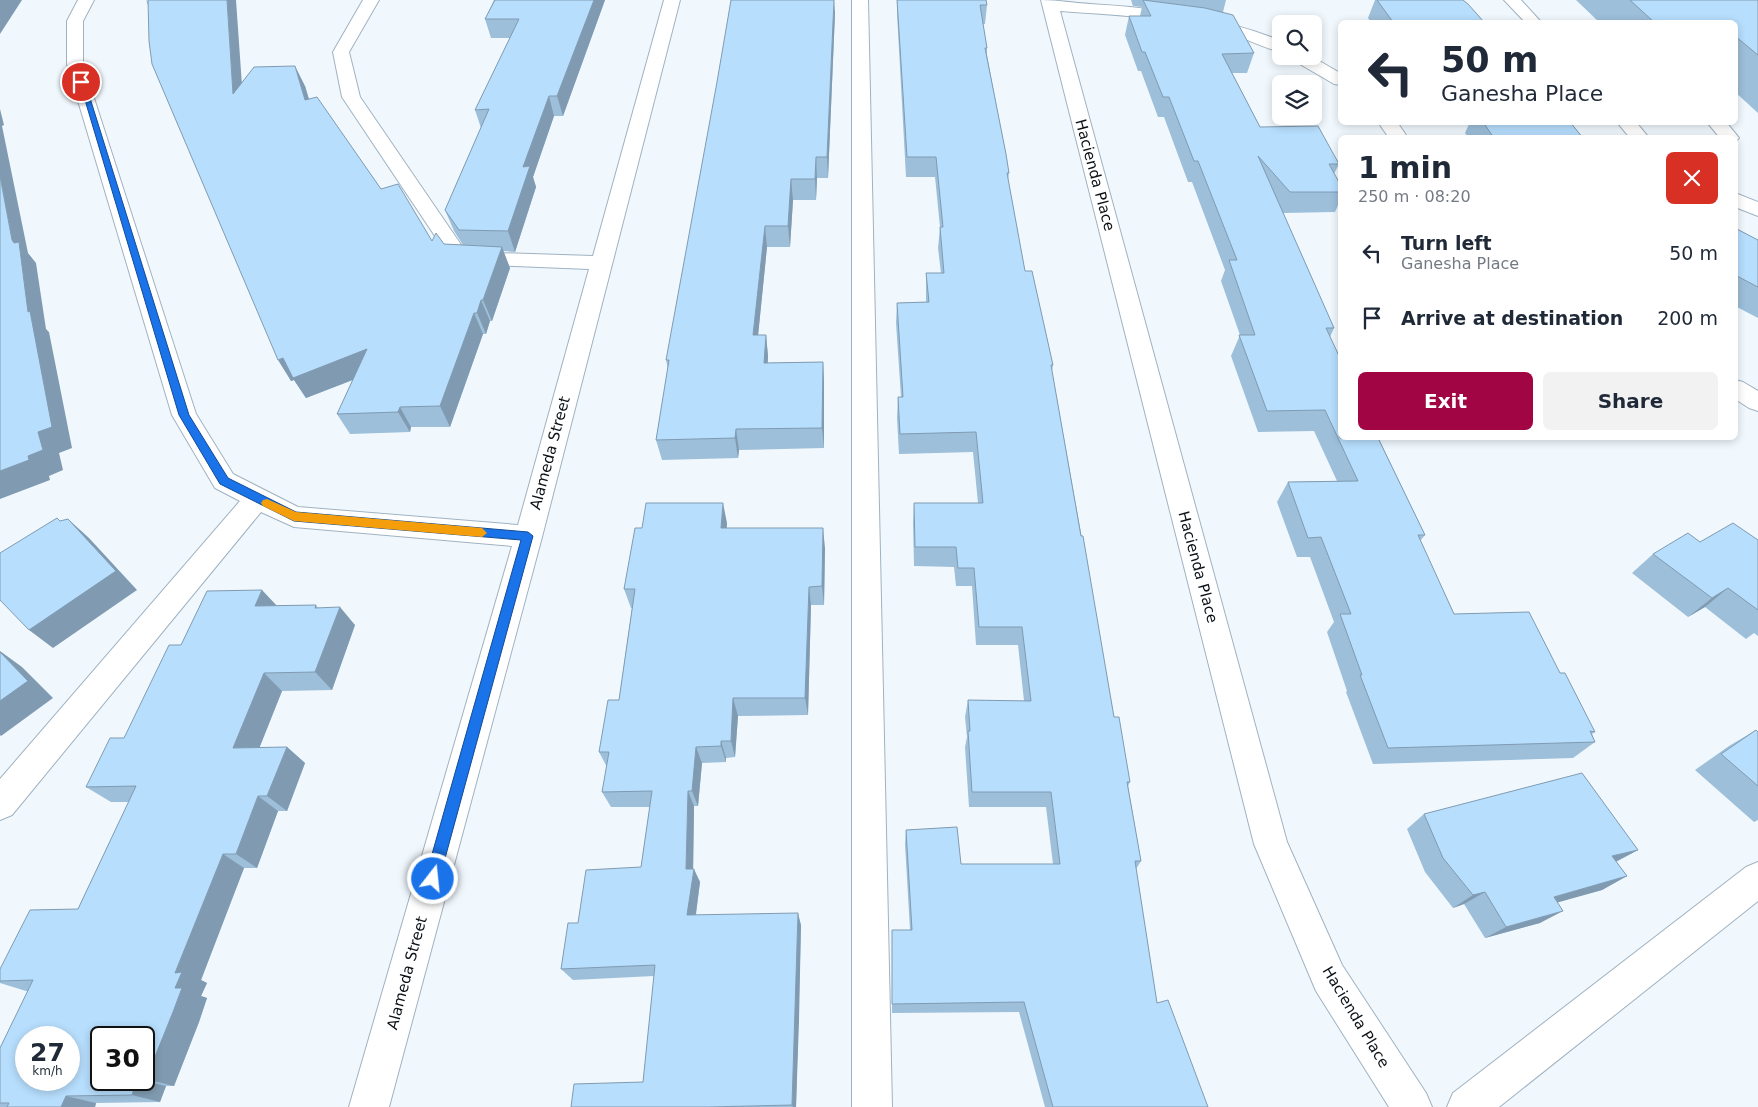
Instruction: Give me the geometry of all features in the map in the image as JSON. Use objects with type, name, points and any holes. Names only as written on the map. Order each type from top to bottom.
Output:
[{"type":"street","points":[[86,0],[75,21],[75,64],[184,415],[224,481],[294,517],[528,536]]},
{"type":"street","points":[[370,0],[341,52],[351,97],[460,258],[601,263]]},
{"type":"street","name":"Alameda Street","points":[[369,1107],[528,536],[672,0]]},
{"type":"street","points":[[860,0],[872,1107]]},
{"type":"street","points":[[1512,0],[1531,20]]},
{"type":"street","points":[[1050,3],[1149,12],[1180,17],[1239,30],[1272,43]]},
{"type":"street","name":"Hacienda Place","points":[[1050,3],[1271,844],[1329,978],[1412,1107]]},
{"type":"street","points":[[1315,65],[1338,79]]},
{"type":"street","points":[[1629,125],[1637,135]]},
{"type":"street","points":[[1719,125],[1727,135]]},
{"type":"street","points":[[1738,200],[1758,210]]},
{"type":"street","points":[[1738,390],[1758,402]]},
{"type":"street","points":[[0,804],[258,498]]},
{"type":"street","points":[[1467,1107],[1758,879]]},
{"type":"building","points":[[148,0],[227,0],[233,94],[254,67],[295,66],[305,100],[317,97],[381,189],[398,184],[432,241],[436,233],[444,244],[502,247],[483,300],[481,300],[477,313],[474,313],[440,406],[400,407],[398,412],[337,414],[367,349],[293,378],[283,358],[278,360],[152,64],[149,41]]},
{"type":"building","points":[[495,0],[594,0],[557,96],[549,96],[523,167],[530,166],[508,231],[459,230],[445,210],[489,109],[475,110],[519,19],[485,19]]},
{"type":"building","points":[[731,0],[834,0],[827,157],[816,157],[815,179],[791,179],[788,226],[765,226],[753,335],[766,335],[764,363],[823,362],[822,428],[736,429],[735,438],[656,440],[669,360],[666,360]]},
{"type":"building","points":[[897,0],[986,0],[987,5],[980,5],[987,48],[985,48],[1006,154],[1009,173],[1007,173],[1025,271],[1032,271],[1053,365],[1051,365],[1114,717],[1119,717],[1130,782],[1127,782],[1141,861],[1135,861],[1157,1003],[1168,1000],[1208,1107],[1053,1107],[1024,1002],[892,1004],[892,930],[912,930],[906,830],[957,827],[961,864],[1060,864],[1051,792],[972,792],[968,700],[1031,701],[1022,627],[979,627],[974,568],[958,568],[956,547],[915,547],[914,503],[983,503],[976,432],[900,434],[898,397],[903,397],[897,303],[929,302],[926,273],[944,273],[940,227],[943,227],[936,157],[907,157]]},
{"type":"building","points":[[1143,0],[1205,8],[1233,15],[1254,53],[1222,54],[1260,127],[1318,126],[1338,162],[1338,164],[1329,164],[1338,180],[1338,192],[1290,192],[1258,156],[1334,328],[1326,328],[1338,354],[1338,438],[1325,410],[1267,411],[1239,335],[1255,335],[1229,260],[1237,260],[1198,161],[1194,161],[1169,97],[1163,97],[1145,52],[1142,52],[1129,16],[1151,16]]},
{"type":"building","points":[[1377,0],[1463,0],[1482,20],[1392,20]]},
{"type":"building","points":[[1630,0],[1758,0],[1758,55],[1738,38],[1738,20],[1652,20]]},
{"type":"building","points":[[1485,125],[1572,125],[1581,135],[1492,135]]},
{"type":"building","points":[[0,176],[12,240],[14,243],[19,242],[28,312],[30,311],[52,427],[38,432],[43,450],[28,456],[29,460],[0,471]]},
{"type":"building","points":[[1738,230],[1758,240],[1758,287],[1738,277]]},
{"type":"building","points":[[1339,440],[1379,440],[1425,535],[1418,535],[1454,614],[1529,612],[1560,673],[1565,673],[1595,732],[1590,731],[1595,742],[1388,748],[1360,675],[1362,675],[1340,614],[1351,614],[1321,537],[1308,538],[1288,482],[1358,481]]},
{"type":"building","points":[[646,503],[723,503],[721,528],[823,528],[822,586],[809,587],[805,698],[733,698],[731,741],[721,741],[721,746],[696,747],[692,791],[688,791],[686,869],[694,869],[687,915],[798,913],[792,1105],[571,1107],[574,1084],[643,1082],[655,965],[561,969],[568,923],[578,923],[586,870],[641,867],[652,791],[602,792],[609,752],[599,752],[608,700],[619,700],[635,589],[624,589],[635,528],[642,528]]},
{"type":"building","points":[[57,518],[60,521],[68,519],[116,571],[29,630],[0,600],[0,553]]},
{"type":"building","points":[[1733,523],[1758,540],[1758,610],[1728,588],[1712,598],[1653,554],[1688,533],[1700,542]]},
{"type":"building","points":[[262,590],[255,606],[316,605],[315,608],[340,607],[315,672],[264,673],[233,748],[287,747],[267,796],[258,796],[236,854],[223,854],[175,973],[182,972],[175,988],[182,988],[155,1057],[155,1026],[90,1026],[90,1091],[133,1091],[132,1095],[66,1096],[61,1107],[7,1107],[9,1103],[0,1103],[0,1048],[33,980],[0,981],[0,969],[30,910],[78,909],[136,786],[86,787],[110,738],[124,738],[169,645],[181,645],[207,591]]},
{"type":"building","points":[[0,652],[28,681],[0,701]]},
{"type":"building","points":[[1756,730],[1758,732],[1758,786],[1721,754]]},
{"type":"building","points":[[1582,773],[1638,850],[1612,856],[1627,876],[1554,897],[1563,911],[1506,927],[1485,892],[1473,895],[1443,858],[1424,814]]},
{"type":"slow traffic","points":[[267,503],[294,517],[482,533]]},
{"type":"route","points":[[81,82],[184,415],[224,481],[294,517],[528,536],[433,879]]}]
